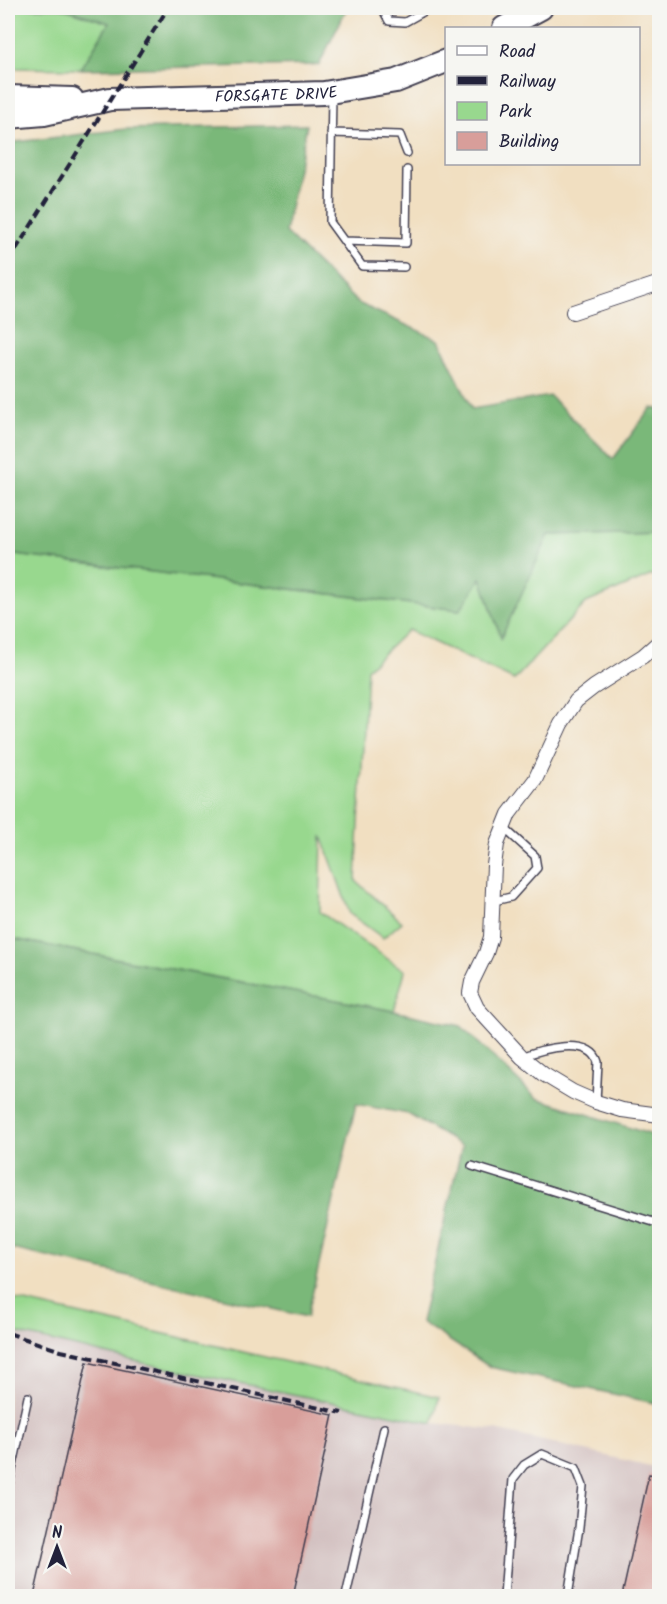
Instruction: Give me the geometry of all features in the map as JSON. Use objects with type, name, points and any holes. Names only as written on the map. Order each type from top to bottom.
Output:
[{"type":"main road","points":[[506,27],[541,8]]},
{"type":"main road","name":"FORSGATE DRIVE","points":[[8,97],[101,100],[332,92],[396,81],[445,62]]},
{"type":"main road","name":"FORSGATE DRIVE","points":[[8,117],[44,114],[101,100]]},
{"type":"street","points":[[573,312],[660,283]]},
{"type":"street","points":[[660,641],[643,656],[576,701],[561,723],[536,780],[515,806],[503,826],[494,865],[491,937],[472,982],[470,993],[477,1008],[522,1057],[543,1074],[573,1092],[596,1102],[622,1110],[660,1116]]},
{"type":"lane","points":[[382,8],[389,21],[405,22],[430,8]]},
{"type":"lane","points":[[332,92],[330,222],[362,266],[404,267]]},
{"type":"lane","points":[[331,133],[400,135],[407,153]]},
{"type":"lane","points":[[344,241],[406,243],[407,170]]},
{"type":"lane","points":[[494,901],[511,897],[535,873],[537,868],[535,856],[503,826]]},
{"type":"lane","points":[[522,1057],[546,1048],[579,1047],[593,1052],[598,1062],[596,1102]]},
{"type":"lane","points":[[472,1166],[660,1224]]},
{"type":"lane","points":[[8,1488],[28,1397]]},
{"type":"lane","points":[[346,1596],[384,1428]]},
{"type":"lane","points":[[504,1596],[513,1479],[524,1465],[542,1454],[576,1468],[583,1486],[568,1596]]},
{"type":"shaded area","points":[[8,1331],[91,1351],[433,1423],[496,1430],[659,1468],[659,1596],[8,1596]]},
{"type":"green space","points":[[8,8],[62,8],[109,23],[81,69],[8,68]]},
{"type":"green space","points":[[62,8],[347,8],[319,65],[81,69],[109,23]]},
{"type":"green space","points":[[307,125],[285,232],[358,303],[439,340],[472,409],[550,396],[613,459],[651,408],[659,409],[659,532],[549,535],[501,638],[481,578],[460,610],[8,554],[8,143],[126,129]]},
{"type":"green space","points":[[659,532],[659,572],[586,603],[514,680],[408,630],[367,669],[356,881],[402,922],[383,938],[350,914],[322,836],[320,912],[405,971],[394,1011],[8,938],[8,554],[459,610],[481,577],[501,637],[549,535]]},
{"type":"green space","points":[[8,938],[394,1011],[461,1026],[536,1098],[659,1137],[659,1404],[490,1367],[421,1322],[462,1146],[408,1114],[356,1104],[307,1317],[8,1248]]},
{"type":"green space","points":[[8,1298],[439,1397],[433,1423],[143,1363],[8,1331]]},
{"type":"building","points":[[87,1362],[333,1415],[293,1596],[34,1596]]},
{"type":"building","points":[[649,1474],[660,1476],[660,1596],[622,1596]]},
{"type":"railway","points":[[8,262],[168,8]]},
{"type":"railway","points":[[8,1333],[61,1351],[342,1413]]}]
